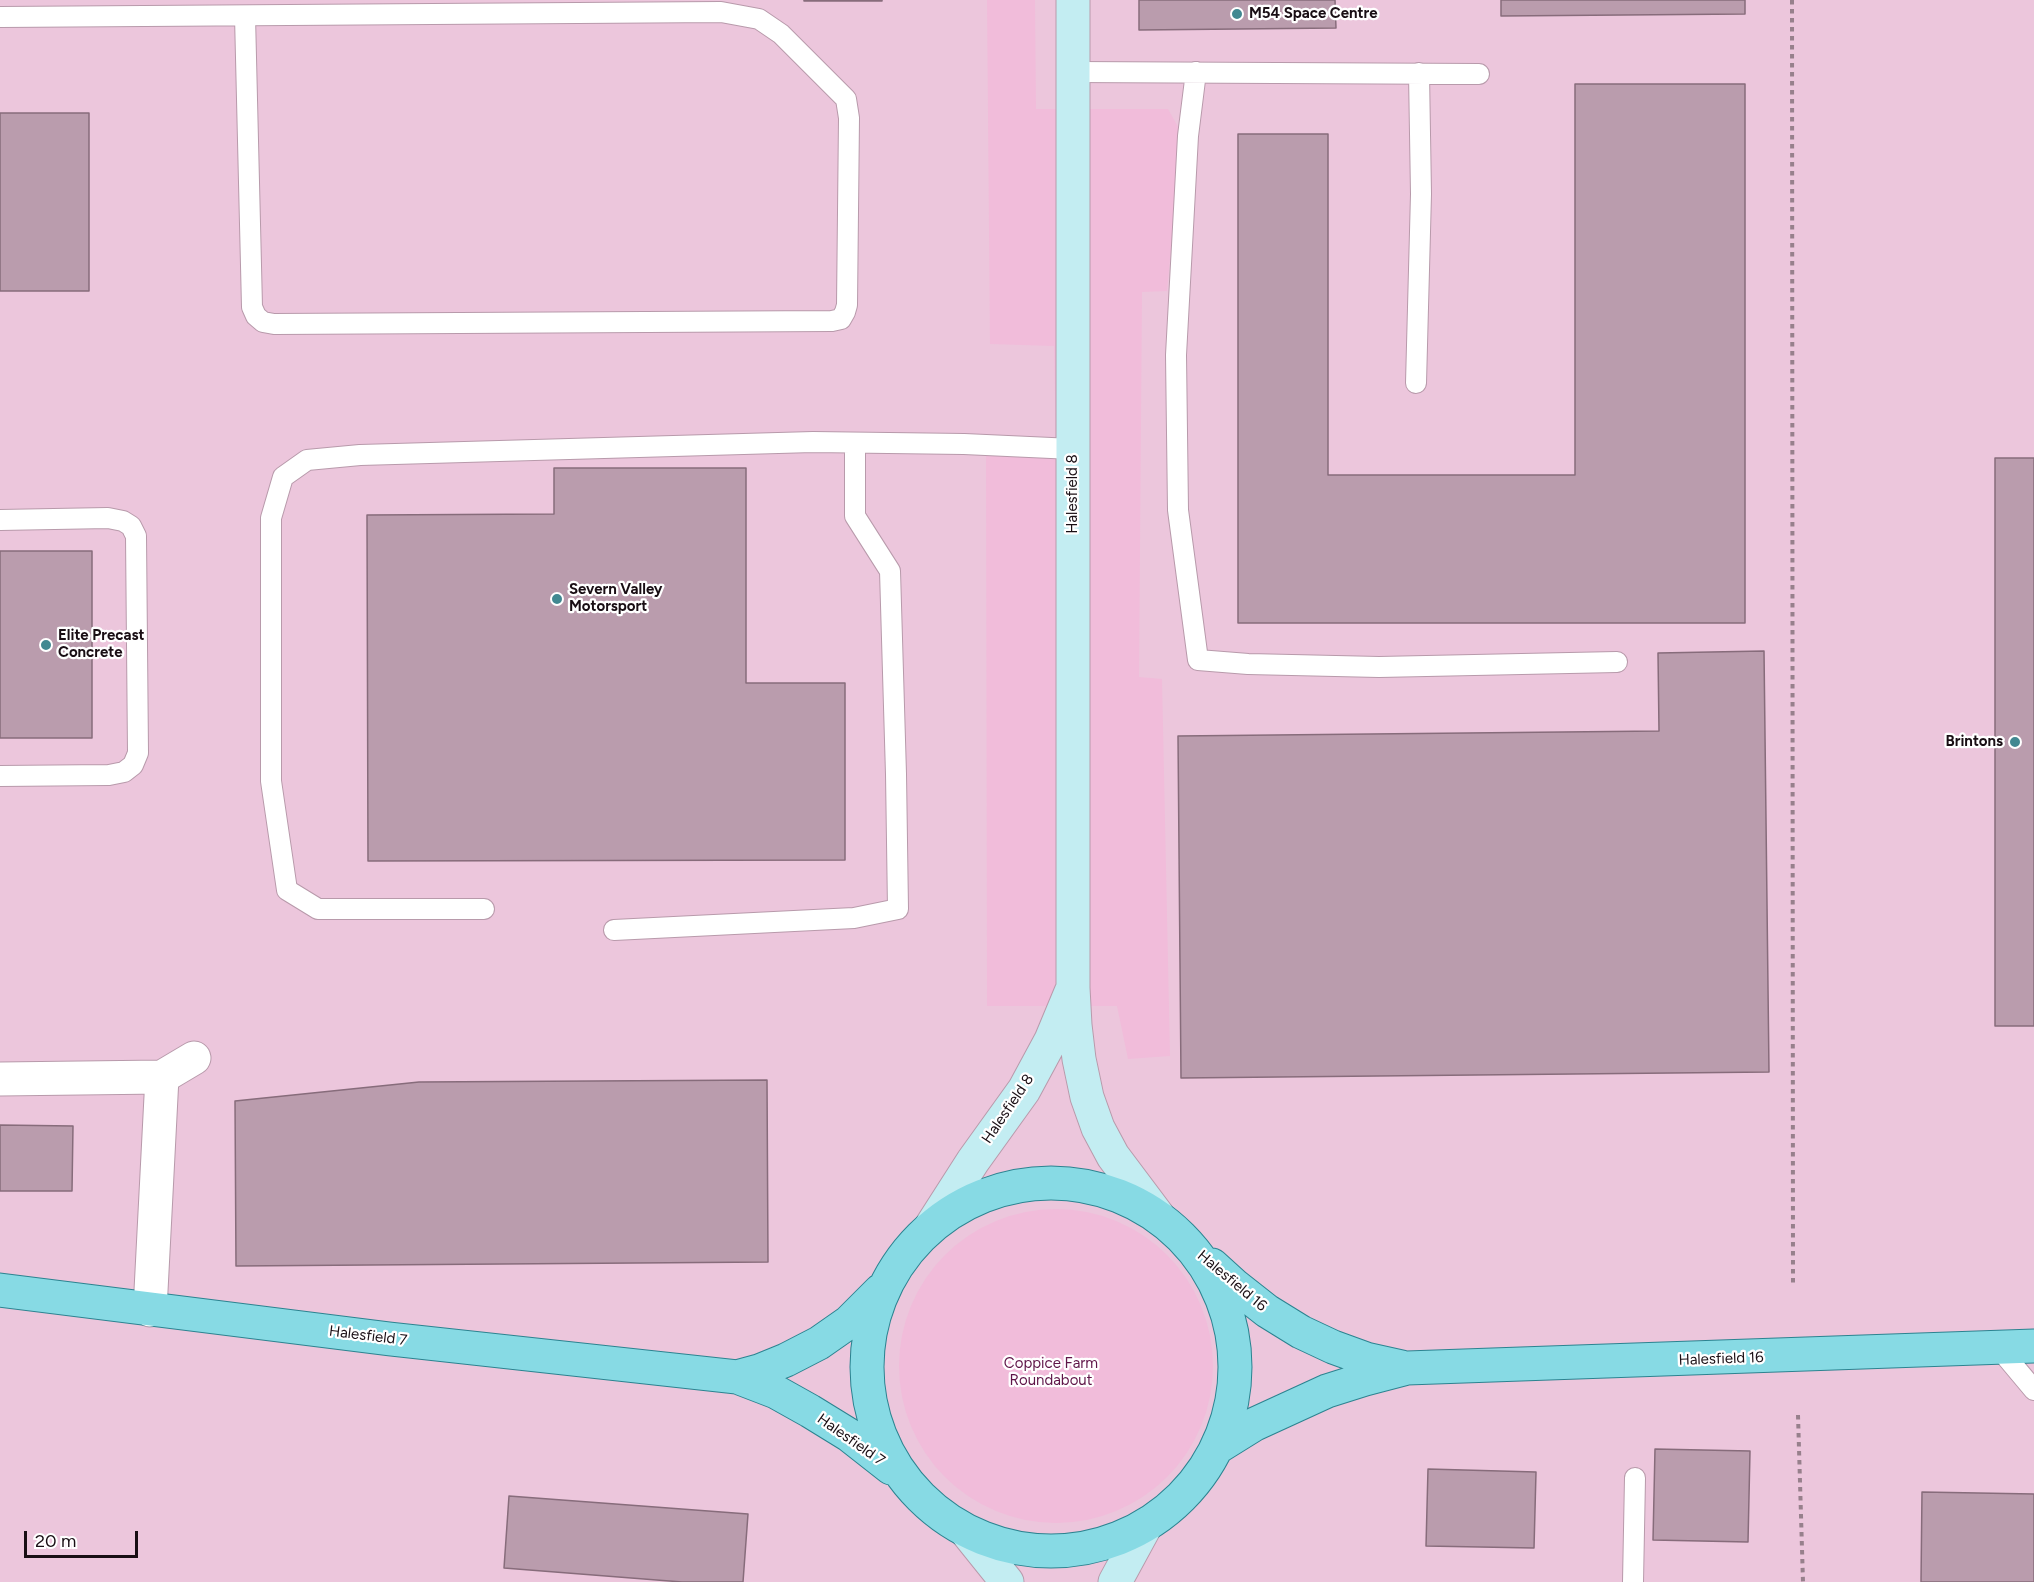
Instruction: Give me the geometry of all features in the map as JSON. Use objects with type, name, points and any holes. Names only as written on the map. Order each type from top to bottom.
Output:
[{"type":"main road","points":[[1044,1182],[1103,1189],[1158,1216],[1191,1246],[1220,1291],[1235,1342],[1234,1396],[1218,1448],[1188,1491],[1146,1525],[1088,1548],[1026,1550],[966,1531],[930,1507],[900,1474],[877,1431],[866,1383],[868,1334],[883,1288],[904,1254],[932,1225],[984,1194],[1044,1182]]},
{"type":"main road","name":"Halesfield 16","points":[[1191,1246],[1267,1311],[1301,1332],[1355,1355],[1407,1368]]},
{"type":"main road","name":"Halesfield 7","points":[[737,1377],[786,1360],[819,1343],[849,1322],[883,1288]]},
{"type":"main road","name":"Halesfield 7","points":[[0,1290],[401,1340],[737,1377],[776,1392],[810,1411],[849,1435],[900,1474]]},
{"type":"main road","name":"Halesfield 16","points":[[1218,1448],[1255,1425],[1310,1399],[1365,1378],[1407,1368],[1779,1357],[2034,1346]]},
{"type":"street","name":"Halesfield 8","points":[[1073,0],[1073,988],[1079,1059],[1087,1097],[1098,1128],[1113,1156],[1158,1216]]},
{"type":"street","name":"Halesfield 8","points":[[932,1225],[973,1161],[1024,1090],[1073,988]]},
{"type":"street","points":[[0,1079],[162,1077],[194,1058]]},
{"type":"street","points":[[150,1310],[162,1077]]},
{"type":"street","points":[[1115,1582],[1146,1525]]},
{"type":"street","points":[[966,1531],[1007,1582]]},
{"type":"lane","points":[[0,17],[721,12],[759,19],[781,34],[846,99],[849,118],[845,312],[841,319],[832,321],[286,324],[263,322],[256,316],[252,307],[245,16]]},
{"type":"lane","points":[[1073,72],[1479,74]]},
{"type":"lane","points":[[1196,72],[1188,136],[1176,355],[1178,510],[1198,660],[1248,664],[1379,667],[1617,662]]},
{"type":"lane","points":[[1416,383],[1421,194],[1419,73]]},
{"type":"lane","points":[[483,909],[318,909],[287,890],[272,781],[272,518],[283,477],[307,460],[360,455],[813,442],[964,444],[1073,449]]},
{"type":"lane","points":[[614,930],[854,918],[898,909],[890,571],[855,516],[855,443]]},
{"type":"lane","points":[[0,520],[108,518],[123,521],[131,526],[136,536],[138,753],[133,765],[124,772],[109,775],[0,776]]},
{"type":"lane","points":[[1998,1347],[2034,1390]]},
{"type":"lane","points":[[1633,1582],[1635,1478]]},
{"type":"path","points":[[1792,0],[1793,1287]]},
{"type":"path","points":[[1798,1415],[1803,1582]]},
{"type":"shaded area","points":[[0,0],[2034,0],[2034,1582],[0,1582]]},
{"type":"green space","points":[[987,0],[1035,0],[1036,109],[1168,109],[1182,134],[1167,291],[1142,292],[1139,677],[1162,679],[1170,1056],[1128,1059],[1117,1006],[987,1006],[986,449],[1056,449],[1054,346],[990,344]]},
{"type":"green space","name":"Coppice Farm Roundabout","points":[[1056,1209],[1087,1212],[1116,1221],[1143,1236],[1167,1255],[1186,1279],[1201,1306],[1210,1335],[1213,1366],[1210,1397],[1201,1426],[1186,1453],[1167,1477],[1143,1496],[1116,1511],[1087,1520],[1056,1523],[1025,1520],[996,1511],[969,1496],[945,1477],[926,1453],[911,1426],[902,1397],[899,1366],[902,1335],[911,1306],[926,1279],[945,1255],[969,1236],[996,1221],[1025,1212]]},
{"type":"building","points":[[882,0],[882,1],[804,1]]},
{"type":"building","name":"M54 Space Centre","points":[[1139,0],[1335,0],[1336,28],[1139,30]]},
{"type":"building","points":[[1501,0],[1745,0],[1745,14],[1501,16]]},
{"type":"building","points":[[1575,84],[1745,84],[1745,623],[1238,623],[1238,134],[1328,134],[1328,475],[1575,475]]},
{"type":"building","points":[[0,113],[89,113],[89,291],[0,291]]},
{"type":"building","name":"Brintons","points":[[1995,458],[2034,458],[2034,1026],[1995,1026]]},
{"type":"building","name":"Severn Valley Motorsport","points":[[554,468],[746,468],[746,683],[845,683],[845,860],[368,861],[367,515],[554,514]]},
{"type":"building","name":"Elite Precast Concrete","points":[[0,551],[92,551],[92,738],[0,738]]},
{"type":"building","points":[[1764,651],[1769,1072],[1181,1078],[1178,736],[1659,731],[1658,653]]},
{"type":"building","points":[[767,1080],[768,1262],[236,1266],[235,1101],[419,1082]]},
{"type":"building","points":[[0,1125],[73,1126],[72,1191],[0,1191]]},
{"type":"building","points":[[1655,1449],[1750,1451],[1748,1542],[1653,1540]]},
{"type":"building","points":[[1428,1469],[1536,1472],[1534,1548],[1426,1546]]},
{"type":"building","points":[[1922,1492],[2034,1494],[2034,1582],[1921,1582]]},
{"type":"building","points":[[509,1496],[748,1514],[743,1582],[682,1582],[504,1568]]},
{"type":"place","name":"M54 Space Centre","points":[[1237,14]]},
{"type":"place","name":"Severn Valley Motorsport","points":[[557,599]]},
{"type":"place","name":"Elite Precast Concrete","points":[[46,645]]},
{"type":"place","name":"Brintons","points":[[2015,742]]}]
